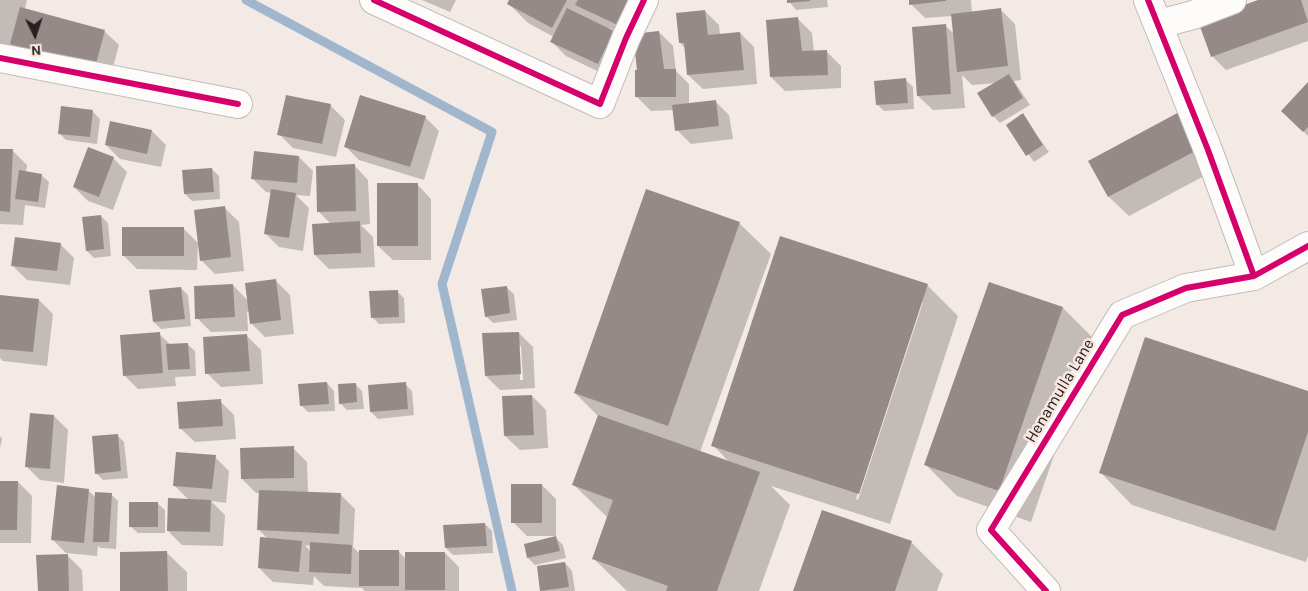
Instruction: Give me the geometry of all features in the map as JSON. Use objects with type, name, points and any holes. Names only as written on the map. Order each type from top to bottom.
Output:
[{"type":"street","points":[[374,0],[600,104],[626,38],[644,0]]},
{"type":"street","points":[[1232,0],[1193,15],[1154,12],[1254,276],[1308,246]]},
{"type":"street","points":[[0,58],[238,104]]},
{"type":"street","name":"Henamulla Lane","points":[[1046,591],[991,530],[1122,315],[1186,288],[1254,276]]},
{"type":"building","points":[[509,0],[567,0],[552,28],[507,4]]},
{"type":"building","points":[[578,0],[635,0],[622,27],[575,5]]},
{"type":"building","points":[[787,0],[810,0],[810,1],[787,3]]},
{"type":"building","points":[[909,0],[946,0],[946,1],[909,5]]},
{"type":"building","points":[[1258,0],[1301,0],[1308,22],[1211,57],[1198,21]]},
{"type":"building","points":[[20,7],[105,30],[95,68],[10,44]]},
{"type":"building","points":[[567,8],[614,31],[598,64],[550,42]]},
{"type":"building","points":[[1001,8],[1008,66],[957,72],[951,14]]},
{"type":"building","points":[[705,10],[708,35],[740,32],[744,70],[687,75],[684,43],[679,43],[676,13]]},
{"type":"building","points":[[798,17],[802,51],[827,50],[828,75],[770,77],[766,20]]},
{"type":"building","points":[[946,24],[951,94],[917,96],[912,27]]},
{"type":"building","points":[[659,31],[664,69],[676,69],[676,97],[635,97],[635,70],[637,70],[633,34]]},
{"type":"building","points":[[1009,74],[1023,98],[992,117],[977,93]]},
{"type":"building","points":[[906,78],[908,103],[876,105],[874,81]]},
{"type":"building","points":[[1308,82],[1308,127],[1303,132],[1281,111]]},
{"type":"building","points":[[286,95],[331,104],[322,144],[277,135]]},
{"type":"building","points":[[360,95],[426,116],[410,167],[344,147]]},
{"type":"building","points":[[716,100],[719,126],[675,131],[672,105]]},
{"type":"building","points":[[61,106],[93,110],[90,137],[58,134]]},
{"type":"building","points":[[1183,110],[1203,147],[1108,197],[1088,161]]},
{"type":"building","points":[[1023,113],[1043,145],[1026,156],[1006,125]]},
{"type":"building","points":[[110,121],[152,130],[147,154],[105,145]]},
{"type":"building","points":[[88,147],[114,157],[99,197],[73,187]]},
{"type":"building","points":[[0,149],[13,149],[10,212],[0,211]]},
{"type":"building","points":[[254,151],[299,156],[297,183],[251,179]]},
{"type":"building","points":[[355,164],[356,211],[317,212],[316,166]]},
{"type":"building","points":[[212,168],[214,192],[184,194],[182,170]]},
{"type":"building","points":[[19,170],[42,174],[38,202],[15,199]]},
{"type":"building","points":[[377,183],[418,183],[418,246],[377,246]]},
{"type":"building","points":[[271,189],[296,193],[289,238],[264,234]]},
{"type":"building","points":[[646,189],[740,222],[668,426],[574,393]]},
{"type":"building","points":[[225,206],[231,257],[200,261],[194,210]]},
{"type":"building","points":[[101,215],[104,249],[86,251],[82,217]]},
{"type":"building","points":[[360,221],[361,253],[314,255],[312,224]]},
{"type":"building","points":[[122,227],[184,227],[184,256],[122,256]]},
{"type":"building","points":[[780,236],[928,284],[859,494],[711,446]]},
{"type":"building","points":[[15,237],[61,243],[57,271],[11,266]]},
{"type":"building","points":[[276,279],[281,320],[250,324],[245,283]]},
{"type":"building","points":[[989,282],[1063,307],[999,491],[924,465]]},
{"type":"building","points":[[233,284],[235,317],[195,319],[194,286]]},
{"type":"building","points":[[507,286],[510,313],[485,317],[481,289]]},
{"type":"building","points":[[181,287],[185,319],[153,322],[149,290]]},
{"type":"building","points":[[398,290],[399,317],[371,318],[369,291]]},
{"type":"building","points":[[0,295],[39,299],[33,352],[0,349]]},
{"type":"building","points":[[160,332],[163,373],[123,376],[120,335]]},
{"type":"building","points":[[519,332],[521,374],[485,376],[482,333]]},
{"type":"building","points":[[247,334],[250,371],[205,374],[203,337]]},
{"type":"building","points":[[1145,337],[1308,391],[1308,432],[1275,531],[1099,473]]},
{"type":"building","points":[[188,343],[190,369],[168,370],[166,344]]},
{"type":"building","points":[[327,382],[329,404],[300,406],[298,384]]},
{"type":"building","points":[[406,382],[408,409],[370,412],[368,385]]},
{"type":"building","points":[[356,383],[357,402],[339,404],[338,384]]},
{"type":"building","points":[[532,395],[534,435],[504,436],[502,396]]},
{"type":"building","points":[[221,399],[223,426],[179,429],[177,402]]},
{"type":"building","points":[[30,413],[54,415],[50,469],[25,467]]},
{"type":"building","points":[[598,415],[760,472],[717,591],[666,591],[668,586],[592,559],[613,500],[572,485]]},
{"type":"building","points":[[118,434],[121,471],[95,474],[92,436]]},
{"type":"building","points":[[294,446],[294,478],[241,479],[240,448]]},
{"type":"building","points":[[176,452],[216,455],[212,489],[173,486]]},
{"type":"building","points":[[0,481],[18,481],[17,530],[0,530]]},
{"type":"building","points":[[511,484],[542,484],[542,523],[511,523]]},
{"type":"building","points":[[57,485],[89,489],[84,543],[51,540]]},
{"type":"building","points":[[259,490],[341,493],[339,534],[257,530]]},
{"type":"building","points":[[95,492],[112,493],[109,542],[93,542]]},
{"type":"building","points":[[168,498],[211,500],[210,532],[167,531]]},
{"type":"building","points":[[129,502],[158,502],[158,527],[129,527]]},
{"type":"building","points":[[822,510],[912,541],[895,591],[793,591]]},
{"type":"building","points":[[485,523],[487,546],[445,548],[443,525]]},
{"type":"building","points":[[556,536],[560,551],[527,558],[524,544]]},
{"type":"building","points":[[260,537],[302,541],[299,572],[258,568]]},
{"type":"building","points":[[310,542],[352,545],[351,574],[309,572]]},
{"type":"building","points":[[359,550],[399,550],[399,586],[359,586]]},
{"type":"building","points":[[167,551],[168,591],[120,591],[120,552]]},
{"type":"building","points":[[405,552],[445,552],[445,590],[405,590]]},
{"type":"building","points":[[68,554],[69,591],[38,591],[36,555]]},
{"type":"building","points":[[565,562],[569,587],[540,591],[537,566]]},
{"type":"waterway","points":[[246,0],[492,132],[442,284],[512,591]]},
{"type":"cycle path","points":[[374,0],[600,104],[626,38],[644,0]]},
{"type":"cycle path","points":[[1148,0],[1208,150],[1254,276]]},
{"type":"cycle path","points":[[0,58],[238,104]]},
{"type":"cycle path","points":[[1046,591],[991,530],[1122,315],[1186,288],[1254,276],[1308,246]]}]
